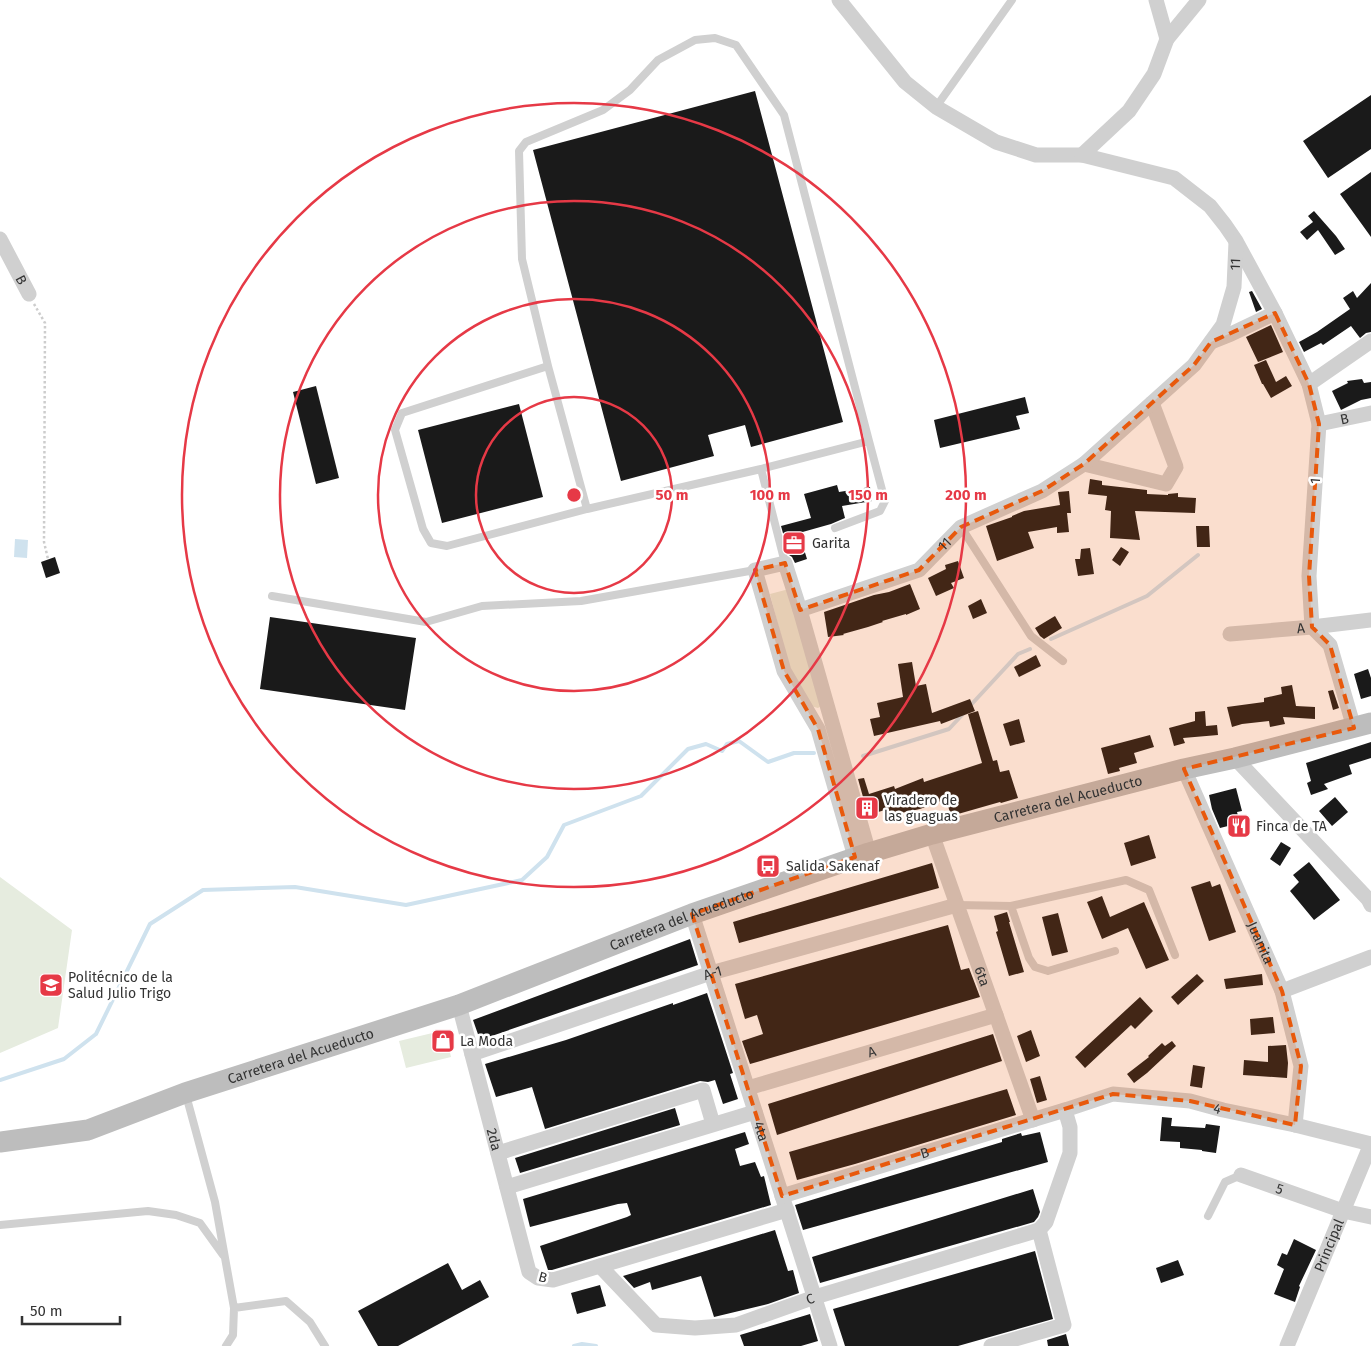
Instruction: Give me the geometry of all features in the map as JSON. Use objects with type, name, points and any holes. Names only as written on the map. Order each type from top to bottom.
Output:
[{"type":"street","name":"1","points":[[839,0],[905,82],[936,107],[996,142],[1036,155],[1082,155],[1174,178],[1210,206],[1225,225],[1236,241],[1275,313],[1309,384],[1319,424],[1309,576],[1312,627]]},
{"type":"street","points":[[1156,0],[1167,38]]},
{"type":"street","points":[[1082,155],[1129,112],[1154,74],[1167,38],[1199,0]]},
{"type":"street","name":"B","points":[[0,239],[29,294]]},
{"type":"street","name":"11","points":[[800,610],[919,570],[961,527],[1042,491],[1084,464],[1194,365],[1223,325],[1234,287],[1236,241]]},
{"type":"street","points":[[1211,342],[1275,313]]},
{"type":"street","points":[[1309,384],[1371,341]]},
{"type":"street","points":[[1084,464],[1166,484],[1176,467],[1152,403]]},
{"type":"street","name":"B","points":[[1319,424],[1371,412]]},
{"type":"street","points":[[785,563],[800,610],[862,855],[818,729],[784,671],[755,570],[785,563]]},
{"type":"street","name":"A","points":[[1230,634],[1371,620]]},
{"type":"street","points":[[1312,627],[1330,645],[1362,726]]},
{"type":"street","name":"Carretera del Acueducto","points":[[0,1142],[88,1130],[185,1093],[459,1005],[692,914],[862,855],[932,834],[1184,769],[1362,726]]},
{"type":"street","points":[[1234,758],[1368,899],[1371,905]]},
{"type":"street","name":"Juanita","points":[[1184,769],[1282,991],[1301,1066],[1296,1125]]},
{"type":"street","name":"6ta","points":[[932,834],[1033,1120]]},
{"type":"street","name":"A-1","points":[[472,1054],[711,973],[957,905]]},
{"type":"street","name":"4ta","points":[[692,914],[830,1346]]},
{"type":"street","points":[[1282,991],[1371,957]]},
{"type":"street","name":"2da","points":[[459,1005],[529,1272]]},
{"type":"street","name":"A","points":[[748,1088],[996,1015]]},
{"type":"street","points":[[498,1153],[703,1090],[713,1124]]},
{"type":"street","name":"4","points":[[1065,1110],[1113,1094],[1190,1101],[1371,1144]]},
{"type":"street","points":[[991,1346],[1064,1325],[1039,1230],[1046,1222],[1070,1153],[1070,1128],[1065,1110]]},
{"type":"street","name":"B","points":[[529,1272],[538,1278],[553,1280],[600,1266],[1065,1110]]},
{"type":"street","points":[[507,1187],[755,1112]]},
{"type":"street","name":"Principal","points":[[1287,1346],[1371,1144]]},
{"type":"street","name":"5","points":[[1241,1176],[1344,1211],[1371,1217]]},
{"type":"street","name":"C","points":[[600,1266],[656,1325],[696,1328],[736,1325],[815,1297],[1039,1230]]},
{"type":"lane","points":[[936,107],[1012,0]]},
{"type":"lane","points":[[587,509],[548,366],[522,260],[520,151],[526,142],[603,110],[630,90],[658,60],[696,40],[715,38],[736,45],[784,115],[885,501],[880,511],[836,528]]},
{"type":"lane","points":[[548,366],[402,412],[395,430],[423,529],[431,543],[447,546],[587,509],[761,469],[869,441]]},
{"type":"lane","points":[[761,469],[785,563]]},
{"type":"lane","points":[[961,527],[1030,636],[1063,661]]},
{"type":"lane","points":[[272,596],[426,622],[482,606],[581,601],[755,570]]},
{"type":"lane","points":[[957,905],[1011,906],[1126,880],[1149,890],[1175,954]]},
{"type":"lane","points":[[1011,906],[1035,967],[1048,971],[1115,952]]},
{"type":"lane","points":[[185,1093],[215,1202],[234,1308],[233,1335],[226,1346]]},
{"type":"lane","name":"5","points":[[1208,1216],[1225,1182],[1241,1176]]},
{"type":"lane","points":[[0,1225],[148,1211],[176,1215],[200,1223],[225,1256]]},
{"type":"lane","points":[[234,1308],[286,1301],[310,1322],[325,1346]]},
{"type":"path","points":[[29,294],[45,323],[44,542],[48,559]]},
{"type":"highlighted area","points":[[1275,313],[1309,384],[1319,424],[1309,576],[1312,627],[1330,645],[1354,728],[1184,769],[1282,991],[1301,1066],[1295,1125],[1190,1101],[1113,1094],[782,1196],[692,914],[855,857],[818,729],[784,671],[755,570],[785,563],[800,610],[919,570],[961,527],[1042,491],[1084,464],[1194,365],[1211,342]]},
{"type":"shaded area","points":[[789,589],[821,706],[818,708],[811,706],[789,666],[770,594]]},
{"type":"shaded area","points":[[0,877],[72,930],[58,1028],[0,1053]]},
{"type":"shaded area","points":[[445,1030],[451,1057],[406,1068],[399,1041]]},
{"type":"water","points":[[15,539],[28,540],[27,558],[14,557]]},
{"type":"building","points":[[755,91],[843,422],[751,447],[745,425],[708,435],[714,456],[621,481],[533,150]]},
{"type":"building","points":[[1371,95],[1371,149],[1328,178],[1303,141]]},
{"type":"building","points":[[1371,172],[1371,237],[1340,194]]},
{"type":"building","points":[[1314,211],[1345,249],[1335,255],[1318,230],[1307,240],[1300,232],[1313,222],[1308,216]]},
{"type":"building","points":[[1371,283],[1371,332],[1366,333],[1360,338],[1351,326],[1323,345],[1321,343],[1304,352],[1299,342],[1350,309],[1343,298],[1353,291],[1357,298]]},
{"type":"building","points":[[1252,291],[1262,309],[1256,312],[1249,292]]},
{"type":"building","points":[[1271,325],[1283,352],[1258,362],[1246,337]]},
{"type":"building","points":[[1266,360],[1276,382],[1286,376],[1292,386],[1271,398],[1262,384],[1254,365]]},
{"type":"building","points":[[1362,379],[1364,383],[1371,382],[1371,398],[1361,400],[1341,410],[1332,391],[1348,383],[1347,381]]},
{"type":"building","points":[[316,386],[339,478],[316,484],[293,392]]},
{"type":"building","points":[[1025,397],[1029,413],[1016,416],[1020,429],[940,448],[934,420]]},
{"type":"building","points":[[519,404],[543,497],[442,523],[418,430]]},
{"type":"building","points":[[1090,479],[1102,481],[1102,485],[1147,490],[1147,494],[1168,495],[1178,493],[1178,497],[1196,498],[1195,513],[1135,511],[1140,540],[1110,538],[1111,511],[1105,510],[1107,496],[1088,494]]},
{"type":"building","points":[[837,485],[839,492],[870,487],[872,501],[842,506],[845,518],[799,533],[807,559],[795,563],[789,555],[781,526],[811,518],[804,494]]},
{"type":"building","points":[[1069,491],[1071,513],[1067,513],[1069,532],[1057,533],[1057,527],[1028,532],[1034,548],[997,561],[986,526],[1024,511],[1060,505],[1058,492]]},
{"type":"building","points":[[1196,526],[1209,526],[1210,547],[1197,547]]},
{"type":"building","points":[[1121,547],[1129,552],[1120,566],[1112,560]]},
{"type":"building","points":[[1090,548],[1094,574],[1078,576],[1075,559],[1080,559],[1081,549]]},
{"type":"building","points":[[55,557],[60,573],[46,578],[41,562]]},
{"type":"building","points":[[958,561],[964,578],[951,583],[954,588],[936,596],[928,578],[946,569],[945,565]]},
{"type":"building","points":[[910,584],[920,609],[844,635],[828,637],[824,612]]},
{"type":"building","points":[[981,599],[987,613],[973,619],[968,606]]},
{"type":"building","points":[[1055,616],[1062,628],[1044,639],[1035,628]]},
{"type":"building","points":[[270,617],[416,638],[405,710],[260,689]]},
{"type":"building","points":[[1036,655],[1041,666],[1019,677],[1014,667]]},
{"type":"building","points":[[912,662],[916,686],[926,684],[932,713],[970,699],[975,711],[941,724],[940,721],[874,736],[870,719],[880,717],[877,703],[903,697],[898,664]]},
{"type":"building","points":[[1368,669],[1371,678],[1371,696],[1361,699],[1354,674]]},
{"type":"building","points":[[1292,685],[1296,706],[1315,707],[1315,719],[1283,717],[1285,724],[1270,727],[1269,721],[1232,727],[1227,707],[1264,702],[1264,698],[1282,694],[1281,687]]},
{"type":"building","points":[[1333,690],[1339,708],[1333,710],[1328,691]]},
{"type":"building","points":[[978,711],[993,761],[997,760],[1000,772],[1009,770],[1018,798],[951,816],[946,799],[920,809],[887,816],[885,810],[868,815],[858,779],[864,778],[869,794],[894,786],[895,789],[923,778],[924,782],[982,763],[968,714]]},
{"type":"building","points":[[1205,711],[1206,726],[1217,725],[1218,735],[1183,738],[1185,743],[1174,746],[1169,728],[1195,721],[1195,712]]},
{"type":"building","points":[[1019,719],[1025,742],[1010,746],[1003,724]]},
{"type":"building","points":[[1150,735],[1154,747],[1134,753],[1137,763],[1119,768],[1120,771],[1108,774],[1101,748]]},
{"type":"building","points":[[1371,742],[1371,758],[1349,765],[1352,774],[1324,784],[1328,789],[1311,795],[1307,783],[1311,781],[1306,763]]},
{"type":"building","points":[[1236,788],[1242,811],[1237,812],[1240,823],[1220,828],[1212,809],[1209,795]]},
{"type":"building","points":[[1335,797],[1348,812],[1332,826],[1319,811]]},
{"type":"building","points":[[1149,835],[1156,858],[1131,866],[1124,843]]},
{"type":"building","points":[[1281,842],[1291,848],[1280,866],[1270,859]]},
{"type":"building","points":[[1309,862],[1340,900],[1314,920],[1290,891],[1299,882],[1293,875]]},
{"type":"building","points":[[932,863],[939,888],[739,943],[733,922]]},
{"type":"building","points":[[1210,881],[1212,887],[1220,884],[1236,932],[1209,941],[1191,887]]},
{"type":"building","points":[[1102,896],[1110,917],[1144,902],[1169,960],[1146,969],[1128,928],[1102,939],[1087,902]]},
{"type":"building","points":[[1007,912],[1024,972],[1009,976],[996,932],[998,931],[994,916]]},
{"type":"building","points":[[1058,913],[1068,952],[1052,956],[1042,917]]},
{"type":"building","points":[[948,925],[961,970],[969,968],[980,997],[750,1064],[742,1041],[763,1034],[757,1015],[745,1019],[735,984]]},
{"type":"building","points":[[690,939],[698,965],[480,1040],[473,1020]]},
{"type":"building","points":[[1197,974],[1204,981],[1178,1005],[1171,997]]},
{"type":"building","points":[[1262,974],[1263,985],[1226,989],[1224,979]]},
{"type":"building","points":[[707,993],[733,1073],[730,1074],[738,1099],[723,1104],[715,1080],[708,1082],[700,1081],[545,1129],[532,1087],[496,1097],[485,1064],[566,1040]]},
{"type":"building","points":[[1140,997],[1153,1011],[1135,1029],[1131,1025],[1085,1068],[1075,1057]]},
{"type":"building","points":[[1273,1017],[1275,1033],[1251,1035],[1250,1019]]},
{"type":"building","points":[[1031,1030],[1040,1056],[1026,1062],[1017,1036]]},
{"type":"building","points":[[993,1034],[1002,1061],[777,1135],[768,1104]]},
{"type":"building","points":[[1172,1041],[1176,1046],[1134,1083],[1127,1074],[1149,1057],[1162,1043],[1165,1046]]},
{"type":"building","points":[[1286,1045],[1287,1078],[1243,1075],[1244,1060],[1268,1062],[1268,1046]]},
{"type":"building","points":[[1193,1065],[1205,1067],[1202,1088],[1190,1086]]},
{"type":"building","points":[[1040,1076],[1047,1100],[1037,1103],[1030,1079]]},
{"type":"building","points":[[1007,1089],[1016,1115],[797,1180],[789,1152]]},
{"type":"building","points":[[675,1108],[680,1125],[520,1173],[515,1158]]},
{"type":"building","points":[[1162,1117],[1172,1118],[1171,1126],[1205,1128],[1206,1124],[1220,1126],[1216,1153],[1180,1148],[1180,1142],[1160,1141]]},
{"type":"building","points":[[745,1132],[749,1144],[735,1149],[740,1166],[755,1162],[761,1177],[764,1176],[771,1205],[548,1270],[540,1246],[627,1217],[631,1215],[627,1203],[530,1227],[523,1199]]},
{"type":"building","points":[[1040,1132],[1048,1162],[803,1230],[795,1205],[1002,1142],[1002,1139],[1021,1133],[1022,1136]]},
{"type":"building","points":[[1033,1189],[1040,1212],[1034,1222],[820,1283],[812,1257]]},
{"type":"building","points":[[775,1230],[788,1271],[793,1270],[799,1293],[768,1304],[714,1317],[701,1276],[652,1290],[650,1282],[634,1288],[623,1276]]},
{"type":"building","points":[[1294,1239],[1316,1250],[1299,1286],[1295,1302],[1274,1294],[1284,1269],[1277,1265],[1282,1253],[1287,1255]]},
{"type":"building","points":[[1035,1251],[1053,1319],[958,1346],[845,1346],[833,1309]]},
{"type":"building","points":[[1178,1260],[1184,1275],[1161,1283],[1156,1268]]},
{"type":"building","points":[[448,1263],[462,1290],[480,1280],[489,1297],[398,1346],[378,1346],[358,1311]]},
{"type":"building","points":[[600,1285],[606,1306],[577,1314],[571,1293]]},
{"type":"building","points":[[810,1314],[818,1341],[801,1346],[744,1346],[740,1335]]},
{"type":"building","points":[[1066,1334],[1069,1346],[1048,1346],[1047,1340]]},
{"type":"waterway","points":[[1051,639],[1147,596],[1198,555]]},
{"type":"waterway","points":[[969,707],[1018,654],[1030,649]]},
{"type":"waterway","points":[[863,756],[949,729],[963,714]]},
{"type":"waterway","points":[[0,1080],[64,1059],[96,1034],[150,924],[203,890],[295,887],[406,905],[522,880],[547,857],[564,825],[641,796],[688,749],[706,744],[722,751],[727,744],[739,741],[768,762],[794,753],[814,753]]},
{"type":"waterway","points":[[574,1346],[582,1344],[596,1346]]},
{"type":"place","name":"Garita","points":[[794,543]]},
{"type":"place","name":"Viradero de las guaguas","points":[[867,808]]},
{"type":"place","name":"Finca de TA","points":[[1239,826]]},
{"type":"place","name":"Salida Sakenaf","points":[[768,866]]},
{"type":"place","name":"Politécnico de la Salud Julio Trigo","points":[[51,985]]},
{"type":"place","name":"La Moda","points":[[443,1041]]}]
